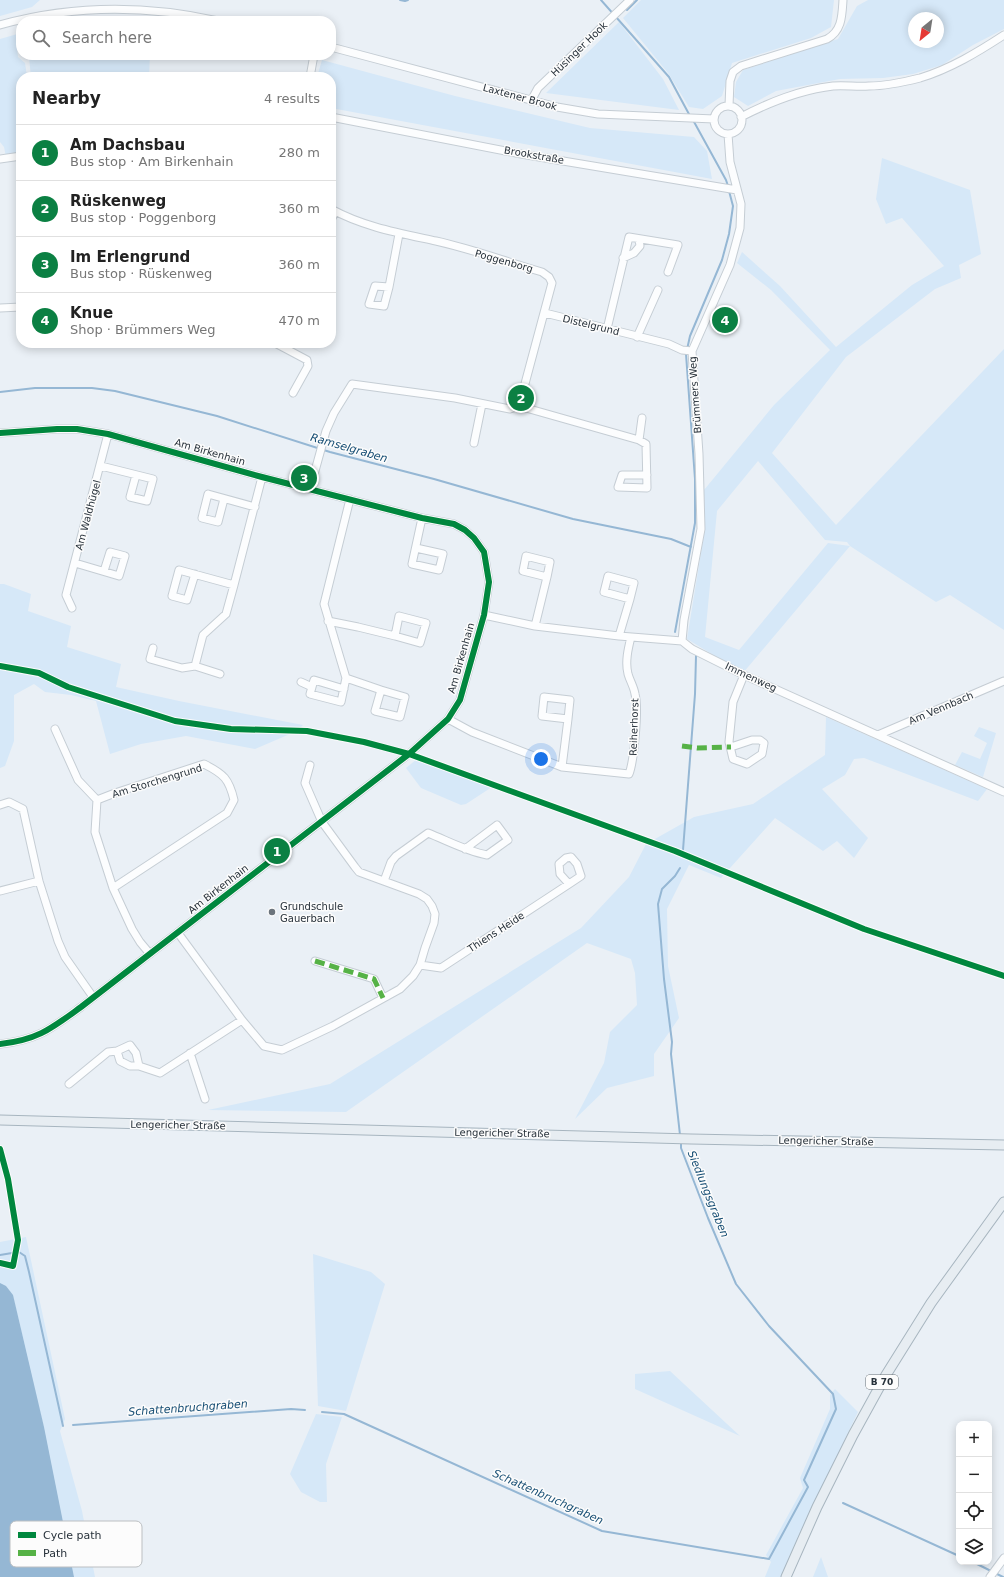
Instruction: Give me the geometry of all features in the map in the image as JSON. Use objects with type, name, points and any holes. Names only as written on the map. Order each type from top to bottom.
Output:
[{"type":"main road","name":"Lengericher Straße","points":[[0,1120],[674,1138],[1004,1145]]},
{"type":"main road","name":"B 70","points":[[786,1577],[817,1507],[853,1435],[886,1375],[931,1303],[1004,1202]]},
{"type":"street","name":"Hüsinger Hook","points":[[531,101],[538,88],[630,0]]},
{"type":"street","points":[[728,106],[730,81],[733,72],[741,66],[827,39],[834,35],[839,27],[842,16],[843,0]]},
{"type":"street","points":[[38,16],[51,13],[91,9],[120,9],[165,12],[189,16]]},
{"type":"street","points":[[0,25],[16,21]]},
{"type":"street","points":[[741,117],[763,105],[799,92],[833,86],[871,86],[921,77],[942,70],[1004,35]]},
{"type":"street","name":"Laxtener Brook","points":[[336,48],[557,107],[598,114],[714,119]]},
{"type":"street","points":[[311,72],[313,60]]},
{"type":"street","points":[[728,106],[734,108],[739,112],[741,117],[741,123],[734,133],[728,134],[720,132],[715,127],[715,114],[723,107],[728,106]]},
{"type":"street","name":"Brookstraße","points":[[336,118],[521,154],[606,167],[736,190]]},
{"type":"street","name":"Brümmers Weg","points":[[682,641],[684,620],[701,529],[700,454],[691,351],[730,265],[740,228],[741,204],[736,190],[730,162],[728,134]]},
{"type":"street","points":[[0,159],[16,157]]},
{"type":"street","name":"Poggenborg","points":[[336,212],[353,221],[399,234],[437,241],[542,272],[549,277],[552,283],[519,406]]},
{"type":"street","points":[[388,287],[399,234]]},
{"type":"street","points":[[607,329],[628,236],[678,245],[668,272]]},
{"type":"street","points":[[623,258],[634,253],[640,246],[640,238]]},
{"type":"street","points":[[638,337],[658,290]]},
{"type":"street","points":[[0,308],[16,307]]},
{"type":"street","name":"Distelgrund","points":[[545,313],[669,344],[682,350],[691,351]]},
{"type":"street","points":[[284,348],[306,360],[308,366],[293,393]]},
{"type":"street","points":[[310,489],[326,430],[334,413],[352,384],[448,397],[510,409],[519,406],[639,440],[646,444],[647,475]]},
{"type":"street","points":[[474,443],[482,404]]},
{"type":"street","points":[[639,440],[642,418]]},
{"type":"street","name":"Am Birkenhain","points":[[0,433],[63,429],[108,434],[262,477],[422,518],[454,524],[465,530],[474,538],[484,552],[489,582],[484,615],[460,700],[448,719],[408,754],[322,822],[49,1030],[31,1038],[0,1044]]},
{"type":"street","name":"Am Waldhügel","points":[[72,608],[66,595],[101,466],[108,434]]},
{"type":"street","name":"Am Waldhügel","points":[[101,466],[136,475]]},
{"type":"street","points":[[195,666],[203,635],[226,614],[262,477]]},
{"type":"street","points":[[224,499],[255,507]]},
{"type":"street","points":[[344,688],[314,680],[310,694],[341,702],[344,688],[346,678],[324,604],[350,499]]},
{"type":"street","points":[[416,548],[443,554],[439,570],[412,564],[422,518]]},
{"type":"street","name":"Am Waldhügel","points":[[74,564],[104,571]]},
{"type":"street","points":[[195,574],[234,585]]},
{"type":"street","points":[[535,626],[547,577]]},
{"type":"street","points":[[619,636],[630,599]]},
{"type":"street","name":"Immenweg","points":[[484,615],[535,626],[619,636],[682,641],[692,649],[744,675],[1004,792]]},
{"type":"street","points":[[328,621],[420,643],[426,623],[399,616],[395,636]]},
{"type":"street","name":"Reiherhorst","points":[[448,719],[472,732],[562,768],[629,774],[632,767],[635,738],[636,696],[628,673],[626,658],[630,637]]},
{"type":"street","points":[[153,648],[150,659],[182,668],[195,666],[220,674]]},
{"type":"street","points":[[730,747],[752,740],[760,740],[764,743],[762,754],[747,764],[733,759],[730,747],[729,742],[733,702],[744,675]]},
{"type":"street","points":[[346,678],[381,690],[405,696],[400,717],[375,711],[381,690]]},
{"type":"street","name":"Am Vennbach","points":[[878,736],[1004,681]]},
{"type":"street","points":[[301,682],[312,687]]},
{"type":"street","points":[[562,768],[568,719],[570,700],[544,697],[542,716],[568,719]]},
{"type":"street","points":[[55,729],[78,780],[97,800],[95,832],[113,888],[132,929],[150,954]]},
{"type":"street","name":"Am Storchengrund","points":[[97,800],[204,764],[220,772],[231,785],[234,800],[227,813],[113,888]]},
{"type":"street","points":[[178,933],[242,1020],[264,1046],[282,1050],[333,1026],[400,989],[413,976],[420,965],[434,923],[435,914],[432,906],[427,899],[420,894],[359,872],[322,822],[305,783],[310,765]]},
{"type":"street","points":[[0,805],[10,802],[23,809],[39,881],[58,941],[65,957],[93,997]]},
{"type":"street","points":[[384,881],[391,862],[396,856],[428,833],[465,849],[473,852],[487,855],[508,840],[498,825],[465,849]]},
{"type":"street","points":[[0,891],[39,881]]},
{"type":"street","name":"Thiens Heide","points":[[420,965],[441,968],[569,884]]},
{"type":"street","points":[[315,960],[374,979],[383,998]]},
{"type":"street","points":[[117,1051],[120,1061],[130,1066],[139,1066],[160,1072],[242,1020]]},
{"type":"street","points":[[69,1084],[108,1052],[117,1051],[130,1045],[136,1053],[139,1066]]},
{"type":"street","points":[[190,1053],[205,1099]]},
{"type":"street","points":[[991,1577],[1004,1558]]},
{"type":"shaded area","points":[[0,0],[40,0],[32,7],[0,16]]},
{"type":"shaded area","points":[[641,0],[834,0],[831,27],[811,38],[732,63],[722,96],[703,109],[689,107],[668,73],[623,18]]},
{"type":"shaded area","points":[[868,0],[1004,0],[1004,29],[973,45],[942,65],[913,74],[883,78],[840,79],[776,91],[748,106],[734,97],[736,82],[743,70],[838,39],[857,6]]},
{"type":"shaded area","points":[[619,22],[663,79],[679,110],[546,93]]},
{"type":"shaded area","points":[[16,34],[16,60],[22,60],[25,63],[26,72],[16,72],[16,155],[6,157],[4,147],[0,142],[0,39]]},
{"type":"shaded area","points":[[29,60],[150,60],[149,72],[30,72]]},
{"type":"shaded area","points":[[322,60],[455,96],[590,128],[694,137],[707,151],[712,179],[336,109],[336,72],[318,72]]},
{"type":"shaded area","points":[[882,158],[970,190],[981,254],[959,265],[961,278],[935,289],[846,357],[772,453],[836,525],[1004,349],[1004,630],[950,595],[936,602],[850,546],[743,673],[687,639],[705,528],[704,490],[774,405],[830,350],[771,290],[737,263],[742,252],[780,286],[836,347],[912,285],[944,266],[902,218],[886,224],[876,199]],"holes":[[[758,461],[825,540],[847,542],[850,546],[828,543],[739,650],[705,637],[717,511]]]},
{"type":"shaded area","points":[[0,584],[4,584],[31,594],[28,611],[71,626],[67,647],[121,664],[116,687],[303,725],[297,731],[255,749],[186,736],[141,744],[110,754],[96,701],[71,695],[45,692],[34,684],[14,695],[14,741],[5,766],[0,768]]},
{"type":"shaded area","points":[[826,717],[987,789],[978,801],[864,758],[854,759],[845,775],[822,789],[868,838],[854,858],[837,841],[823,851],[775,818],[721,878],[689,865],[667,909],[668,966],[679,1018],[654,1054],[654,1076],[607,1088],[575,1119],[604,1063],[610,1032],[637,1005],[635,973],[631,959],[587,943],[346,1112],[208,1110],[330,1084],[581,928],[629,877],[646,844],[694,817],[753,804],[825,755]]},
{"type":"shaded area","points":[[979,727],[996,733],[983,777],[955,765],[962,752],[980,759],[987,743],[974,736]]},
{"type":"shaded area","points":[[417,759],[492,787],[466,804],[461,805],[421,788],[406,768]]},
{"type":"shaded area","points":[[26,1237],[65,1419],[60,1431],[84,1521],[10,1521],[10,1567],[93,1567],[95,1577],[0,1577],[0,1242]]},
{"type":"shaded area","points":[[313,1254],[371,1272],[385,1284],[346,1411],[318,1406]]},
{"type":"shaded area","points":[[670,1371],[740,1436],[635,1389],[635,1374]]},
{"type":"shaded area","points":[[835,1389],[858,1412],[823,1485],[785,1577],[765,1577],[771,1562],[766,1555],[803,1488],[800,1478],[830,1409],[830,1395]]},
{"type":"shaded area","points":[[316,1414],[342,1417],[326,1464],[327,1502],[320,1502],[301,1492],[290,1474]]},
{"type":"shaded area","points":[[821,1557],[828,1577],[813,1577]]},
{"type":"water","points":[[0,1283],[6,1286],[13,1295],[44,1427],[63,1521],[10,1521],[10,1567],[72,1567],[74,1577],[0,1577]]},
{"type":"waterway","points":[[400,0],[408,0]]},
{"type":"waterway","points":[[601,0],[669,77],[690,116]]},
{"type":"waterway","points":[[627,10],[637,0]]},
{"type":"waterway","points":[[693,120],[728,186]]},
{"type":"waterway","points":[[675,632],[695,523],[695,479],[686,354],[690,336],[722,260],[729,234],[733,206],[729,191]]},
{"type":"waterway","name":"Ramselgraben","points":[[0,392],[35,388],[92,388],[115,391],[217,416],[330,452],[434,479],[573,519],[671,539],[691,547]]},
{"type":"waterway","points":[[683,850],[695,694],[696,656]]},
{"type":"waterway","name":"Siedlungsgraben","points":[[680,868],[675,876],[662,889],[658,904],[664,979],[672,1042],[671,1054],[680,1135]]},
{"type":"waterway","name":"Schattenbruchgraben","points":[[322,1412],[344,1414],[602,1531],[769,1559],[808,1487],[804,1480],[836,1409],[833,1394],[769,1326],[736,1284],[708,1218],[681,1148],[681,1142]]},
{"type":"waterway","points":[[19,1252],[25,1256],[63,1426]]},
{"type":"waterway","points":[[0,1255],[12,1253]]},
{"type":"waterway","name":"Schattenbruchgraben","points":[[73,1425],[291,1409],[305,1410]]},
{"type":"waterway","name":"Schattenbruchgraben","points":[[843,1503],[956,1555]]},
{"type":"waterway","name":"Schattenbruchgraben","points":[[979,1565],[991,1571]]},
{"type":"waterway","name":"Schattenbruchgraben","points":[[995,1573],[1003,1577]]},
{"type":"marked path","points":[[682,746],[697,748],[731,747]]},
{"type":"marked path","points":[[315,961],[374,979],[383,998]]},
{"type":"cycle path","points":[[0,433],[77,429],[108,434],[262,477],[422,518],[454,524],[465,530],[474,538],[484,552],[489,582],[484,615],[460,700],[448,719],[409,754],[81,1007],[44,1032],[25,1039],[0,1044]]},
{"type":"cycle path","points":[[0,666],[39,673],[68,687],[175,721],[231,729],[307,731],[364,742],[409,754],[675,851],[864,929],[1004,976]]},
{"type":"cycle path","points":[[0,1149],[8,1179],[18,1240],[13,1266],[0,1263]]},
{"type":"place","name":"Knue","points":[[725,320]]},
{"type":"place","name":"Rüskenweg","points":[[521,398]]},
{"type":"place","name":"Im Erlengrund","points":[[304,478]]},
{"type":"place","name":"Am Dachsbau","points":[[277,851]]},
{"type":"place","name":"Grundschule Gauerbach","points":[[272,912]]}]
